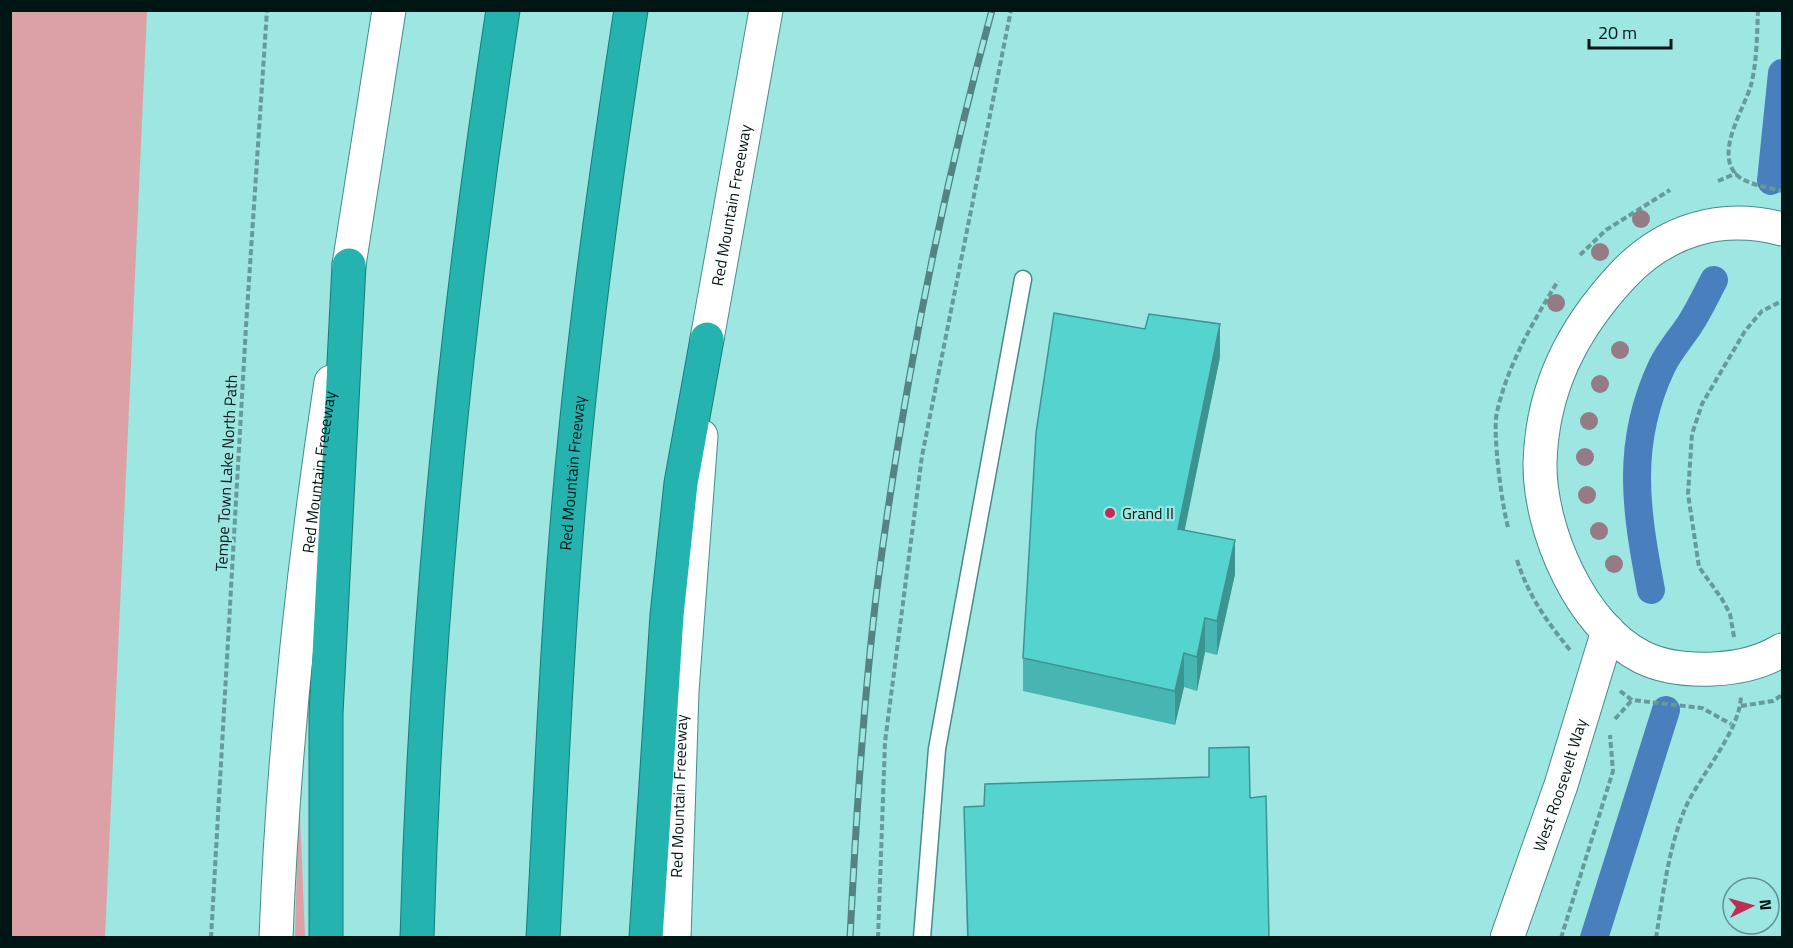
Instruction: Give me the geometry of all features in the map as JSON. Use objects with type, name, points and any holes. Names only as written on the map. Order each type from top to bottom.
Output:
[{"type":"highway","points":[[417,938],[425,742],[445,475],[475,206],[503,10]]},
{"type":"highway","name":"Red Mountain Freeway","points":[[543,938],[558,640],[575,439],[598,240],[631,10]]},
{"type":"highway","points":[[326,938],[326,714],[349,265]]},
{"type":"highway","points":[[646,938],[656,749],[669,592],[681,483],[707,339]]},
{"type":"street","name":"Red Mountain Freeeway","points":[[276,938],[282,822],[296,654],[320,455],[389,10]]},
{"type":"street","name":"Red Mountain Freeeway","points":[[674,938],[682,692],[707,339],[766,10]]},
{"type":"street","points":[[1773,227],[1729,222],[1673,235],[1629,269],[1607,292],[1568,347],[1552,389],[1544,426],[1540,465],[1546,512],[1562,564],[1578,591],[1608,631],[1655,661],[1694,670],[1738,667],[1782,651]]},
{"type":"street","name":"West Roosevelt Way","points":[[1507,938],[1561,785],[1608,631]]},
{"type":"lane","points":[[922,938],[937,749],[1023,279]]},
{"type":"path","name":"Tempe Town Lake North Path","points":[[211,938],[246,326],[267,10]]},
{"type":"path","points":[[879,938],[885,742],[922,456],[1011,10]]},
{"type":"path","points":[[1758,10],[1752,82],[1729,141],[1728,154],[1742,179],[1782,191]]},
{"type":"path","points":[[1718,181],[1737,173]]},
{"type":"path","points":[[1580,255],[1606,230],[1670,190]]},
{"type":"path","points":[[1508,527],[1502,505],[1496,414],[1525,334],[1558,281]]},
{"type":"path","points":[[1735,646],[1730,614],[1722,598],[1699,567],[1688,494],[1692,434],[1702,404],[1745,331],[1762,311],[1782,301]]},
{"type":"path","points":[[1517,560],[1525,583],[1548,624],[1573,654]]},
{"type":"path","points":[[1656,938],[1670,854],[1685,810],[1726,742],[1731,724],[1741,706],[1741,687]]},
{"type":"path","points":[[1741,706],[1773,701],[1782,695]]},
{"type":"path","points":[[1612,724],[1619,712],[1632,700],[1702,708],[1731,724]]},
{"type":"path","points":[[1561,938],[1613,771],[1611,731]]},
{"type":"shaded area","points":[[10,11],[147,11],[105,937],[11,937]]},
{"type":"shaded area","points":[[299,789],[305,937],[295,937]]},
{"type":"building","name":"Grand II","points":[[1054,313],[1145,329],[1149,314],[1220,324],[1178,529],[1235,540],[1217,621],[1205,618],[1197,657],[1184,653],[1175,691],[1023,658],[1036,433]]},
{"type":"building","points":[[1249,747],[1250,798],[1266,796],[1269,938],[968,938],[964,807],[984,806],[985,784],[1209,777],[1209,748]]},
{"type":"waterway","points":[[1771,181],[1782,73]]},
{"type":"waterway","points":[[1651,590],[1638,505],[1638,450],[1643,423],[1650,395],[1662,366],[1693,319],[1714,280]]},
{"type":"waterway","points":[[1594,938],[1666,710]]},
{"type":"railway","points":[[850,938],[857,807],[872,633],[898,443],[939,226],[992,10]]},
{"type":"place","name":"Grand II","points":[[1110,513]]}]
